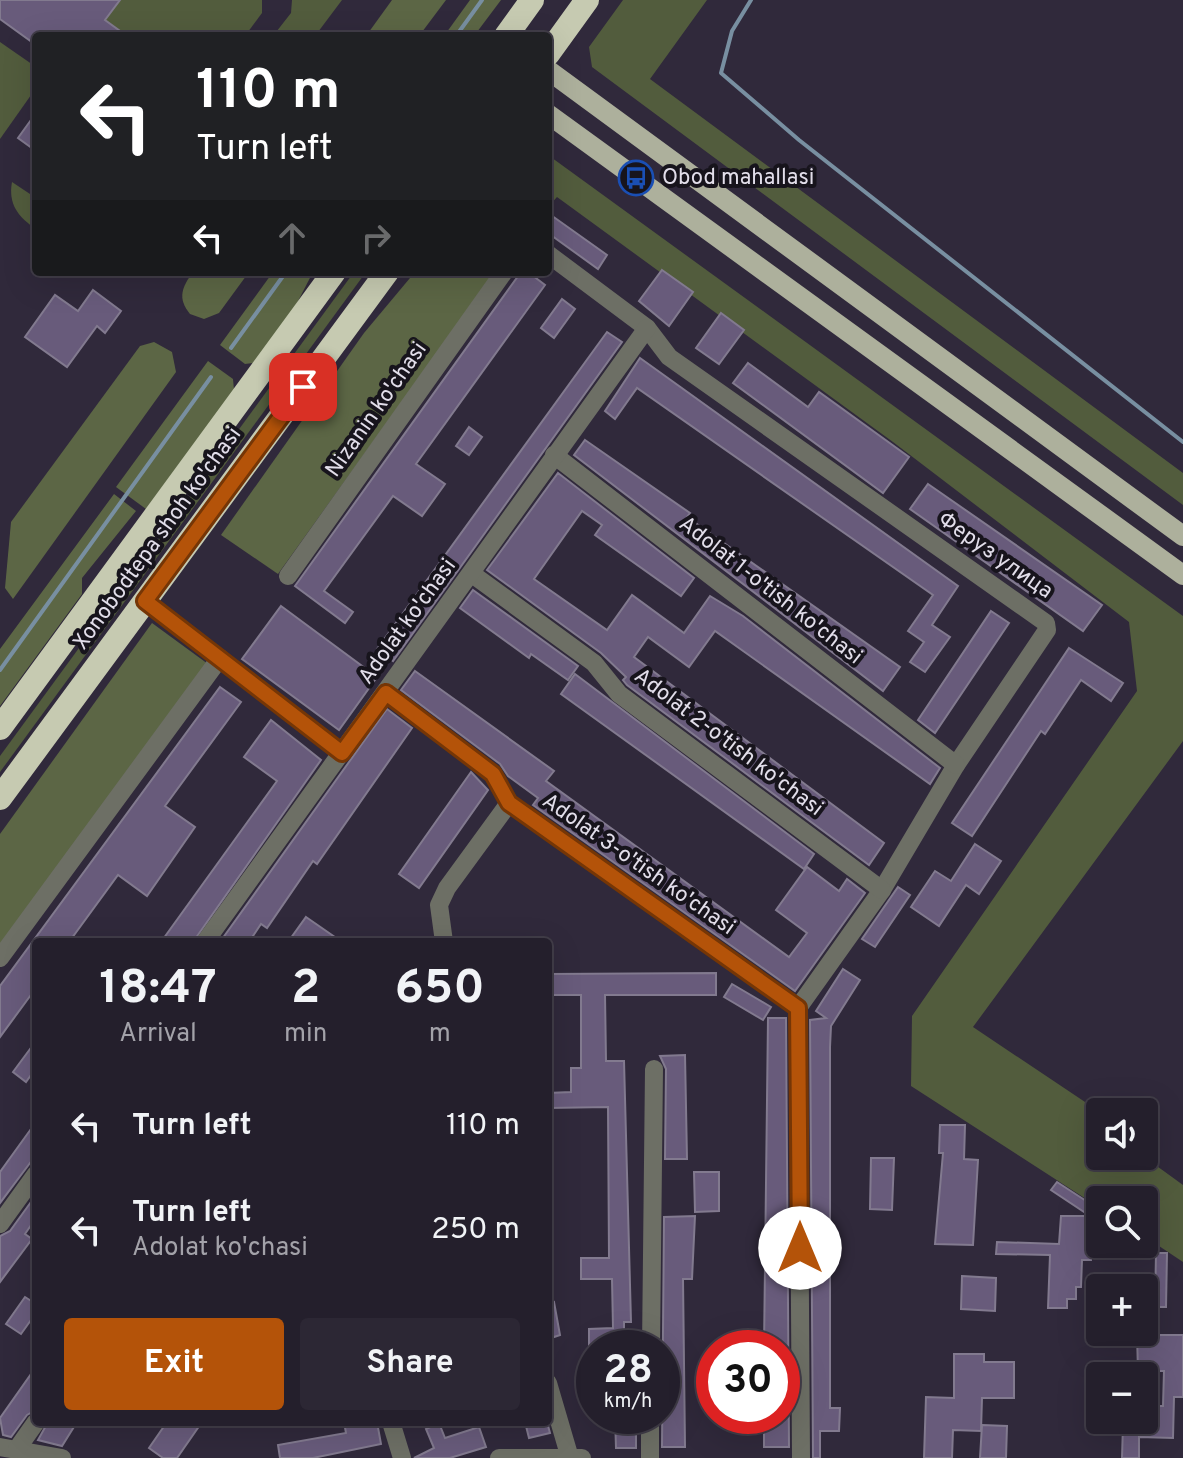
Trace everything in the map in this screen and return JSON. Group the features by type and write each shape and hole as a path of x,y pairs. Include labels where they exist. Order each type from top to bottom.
{"highway":[{"path":"509,32 532,0"},
{"path":"552,48 587,0"},
{"name":"Xonobodtepa shoh ko'chasi","path":"0,728 331,276"},
{"name":"Xonobodtepa shoh ko'chasi","path":"0,798 384,276"}],"main road":[{"path":"552,73 1183,536"},
{"path":"552,117 1183,575"}],"street":[{"name":"Феруз улица","path":"552,257 647,328 669,357 1043,619 1047,630 956,765 882,890 798,1008"},
{"name":"Nizanin ko'chasi","path":"288,576 501,276"},
{"name":"Adolat ko'chasi","path":"208,938 647,328"},
{"name":"Adolat 1-o'tish ko'chasi","path":"554,455 956,765"},
{"name":"Adolat 2-o'tish ko'chasi","path":"472,574 594,663 619,694 882,890"},
{"path":"145,601 342,753"},
{"path":"0,958 220,658"},
{"name":"Adolat 3-o'tish ko'chasi","path":"386,693 493,774 509,803 798,1008"},
{"path":"443,938 439,905 447,888 509,803"},
{"path":"798,1008 801,1458"},
{"path":"651,1330 654,1069"},
{"path":"0,1224 32,1180"},
{"path":"552,1397 570,1458"},
{"path":"8,1448 32,1426"},
{"path":"392,1426 402,1458"},
{"path":"650,1434 650,1458"},
{"path":"8,1448 62,1458"},
{"path":"499,1458 582,1458"}],"green space":[{"path":"120,0 262,0 262,13 248,32 122,32 105,20"},
{"path":"292,0 342,0 318,32 276,32 291,13"},
{"path":"392,0 446,0 422,32 369,32"},
{"path":"470,0 501,0 477,32 447,32"},
{"path":"623,0 707,0 650,79 1183,473 1183,505 592,67 589,47"},
{"path":"0,42 32,64 32,94 0,139"},
{"path":"552,158 1183,616 1183,741 973,1027 1086,1103 1086,1170 1158,1170 1158,1167 1183,1185 1183,1262 1158,1245 1158,1186 1086,1186 1086,1199 911,1086 912,1016 1137,691 1129,622 893,442 557,197 552,203"},
{"path":"12,182 32,195 32,226 16,209"},
{"path":"191,276 246,276 219,313 204,319 190,314 183,303 184,288"},
{"path":"270,276 311,276 295,307 253,363 245,364 220,345"},
{"path":"351,276 363,276 0,772 0,756"},
{"path":"412,276 492,276 278,574 221,535 364,333"},
{"path":"154,342 172,352 176,372 13,599 5,588 11,522 140,346"},
{"path":"208,361 233,379 234,390 146,509 116,487"},
{"path":"114,494 136,511 82,578 82,594 0,706 0,649"},
{"path":"152,623 208,664 0,947 0,834"}],"building":[{"path":"0,0 120,0 105,20 122,32 32,32 32,42 0,19"},
{"path":"32,119 32,148 18,138"},
{"path":"552,216 607,255 598,269 552,236"},
{"path":"662,270 693,292 669,326 639,301"},
{"path":"518,276 533,276 545,285 416,464 445,484 422,516 393,496 324,591 353,612 345,623 295,586"},
{"path":"93,290 121,311 105,333 97,326 67,367 25,337 55,295 78,311"},
{"path":"562,299 575,309 554,338 541,328"},
{"path":"721,313 744,330 719,364 696,348"},
{"path":"607,332 622,342 393,661 377,649"},
{"path":"640,358 958,586 932,625 950,637 925,672 910,662 924,642 908,631 933,595 637,388 615,419 605,411"},
{"path":"748,363 808,407 819,392 909,457 883,493 733,383"},
{"path":"469,427 482,437 469,455 456,446"},
{"path":"585,440 690,513 687,517 900,667 883,691 574,455"},
{"path":"558,473 694,578 681,596 595,535 602,525 582,511 534,579 607,630 632,595 684,633 710,596 743,616 940,768 930,784 715,631 689,667 648,637 634,657 884,843 869,865 627,685 623,680 626,677 601,653 487,570"},
{"path":"928,484 1102,605 1083,631 910,509"},
{"path":"473,590 578,666 568,680 531,654 529,658 460,608"},
{"path":"281,606 377,677 339,730 242,659"},
{"path":"991,611 1009,623 935,733 918,720"},
{"path":"1069,648 1123,683 1111,701 1081,680 1045,734 1041,731 972,836 952,823"},
{"path":"415,671 554,771 546,781 789,957 807,933 776,910 807,867 839,891 847,879 865,893 795,991 533,805 538,798 508,776 500,764 401,690"},
{"path":"575,674 814,854 804,869 561,694"},
{"path":"220,687 241,702 165,806 195,827 147,896 118,875 72,938 35,938"},
{"path":"387,709 412,728 317,864 313,861 267,928 261,924 252,938 223,938"},
{"path":"271,720 321,760 196,938 164,938 277,781 244,757"},
{"path":"471,772 488,790 419,888 399,874"},
{"path":"975,844 1001,861 979,894 966,885 939,926 911,907 935,871 951,881"},
{"path":"898,887 910,895 875,947 862,939"},
{"path":"306,917 336,938 291,938"},
{"path":"32,943 32,993 0,1037 0,986"},
{"path":"843,969 860,980 831,1026 830,1047 830,1408 840,1408 839,1431 820,1431 820,1458 813,1458 810,1020 826,1018 816,1011"},
{"path":"716,973 716,995 605,995 606,1061 624,1061 631,1322 624,1322 624,1330 589,1330 613,1328 612,1279 581,1279 581,1258 609,1258 608,1107 552,1108 552,1093 571,1092 571,1068 581,1068 581,995 552,995 552,974"},
{"path":"732,984 771,1007 763,1020 724,997"},
{"path":"768,1018 786,1018 788,1330 764,1330"},
{"path":"32,1046 32,1074 26,1082 13,1072"},
{"path":"685,1055 687,1159 665,1159 666,1069 660,1056"},
{"path":"940,1125 965,1125 964,1159 978,1160 973,1245 935,1244 943,1153 939,1153"},
{"path":"32,1128 32,1160 0,1203 0,1172"},
{"path":"871,1158 894,1158 892,1210 870,1209"},
{"path":"694,1172 719,1172 719,1211 695,1212"},
{"path":"1057,1182 1086,1201 1086,1213 1051,1190"},
{"path":"32,1201 32,1224 25,1234 32,1239 0,1282 0,1236 10,1231"},
{"path":"695,1216 692,1279 683,1279 685,1447 662,1447 662,1434 680,1434 680,1330 663,1330 664,1217"},
{"path":"1061,1216 1086,1216 1086,1258 1091,1260 1082,1260 1081,1287 1076,1287 1076,1299 1067,1299 1067,1308 1048,1308 1050,1255 996,1254 997,1242 1059,1244"},
{"path":"1158,1253 1167,1253 1166,1307 1158,1307"},
{"path":"962,1276 996,1278 995,1311 961,1309"},
{"path":"25,1297 32,1301 32,1319 21,1334 6,1324"},
{"path":"552,1302 560,1335 552,1338"},
{"path":"1158,1335 1183,1335 1183,1397 1174,1397 1173,1438 1139,1437 1139,1458 1122,1458 1123,1434 1158,1434 1158,1406 1163,1406 1164,1371 1158,1371 1158,1362 1138,1362 1137,1346 1158,1346"},
{"path":"954,1354 984,1354 984,1362 1014,1362 1014,1398 982,1398 981,1431 953,1430 952,1458 924,1458 926,1397 954,1398"},
{"path":"32,1373 32,1412 11,1437 3,1435 0,1418"},
{"path":"982,1425 1007,1426 1006,1458 980,1458"},
{"path":"46,1426 74,1426 62,1446 38,1440"},
{"path":"164,1426 199,1426 177,1458 163,1458 149,1448"},
{"path":"345,1426 378,1426 381,1444 313,1458 280,1458 278,1445 346,1433"},
{"path":"440,1426 445,1438 479,1427 486,1447 450,1458 414,1458 434,1448 426,1429"},
{"path":"526,1426 548,1426 550,1433 529,1438"},
{"path":"616,1434 636,1434 636,1448 616,1448"},
{"path":"764,1434 789,1434 789,1447 764,1447"}],"waterway":[{"path":"459,32 482,0"},
{"path":"751,0 732,31 721,73 799,140 1183,442"},
{"path":"231,348 283,276"},
{"path":"0,670 211,377"}],"place":[{"name":"Obod mahallasi","path":"636,178"}],"route":[{"path":"303,387 145,601 342,753 386,693 493,774 509,803 798,1008 800,1248"}]}
